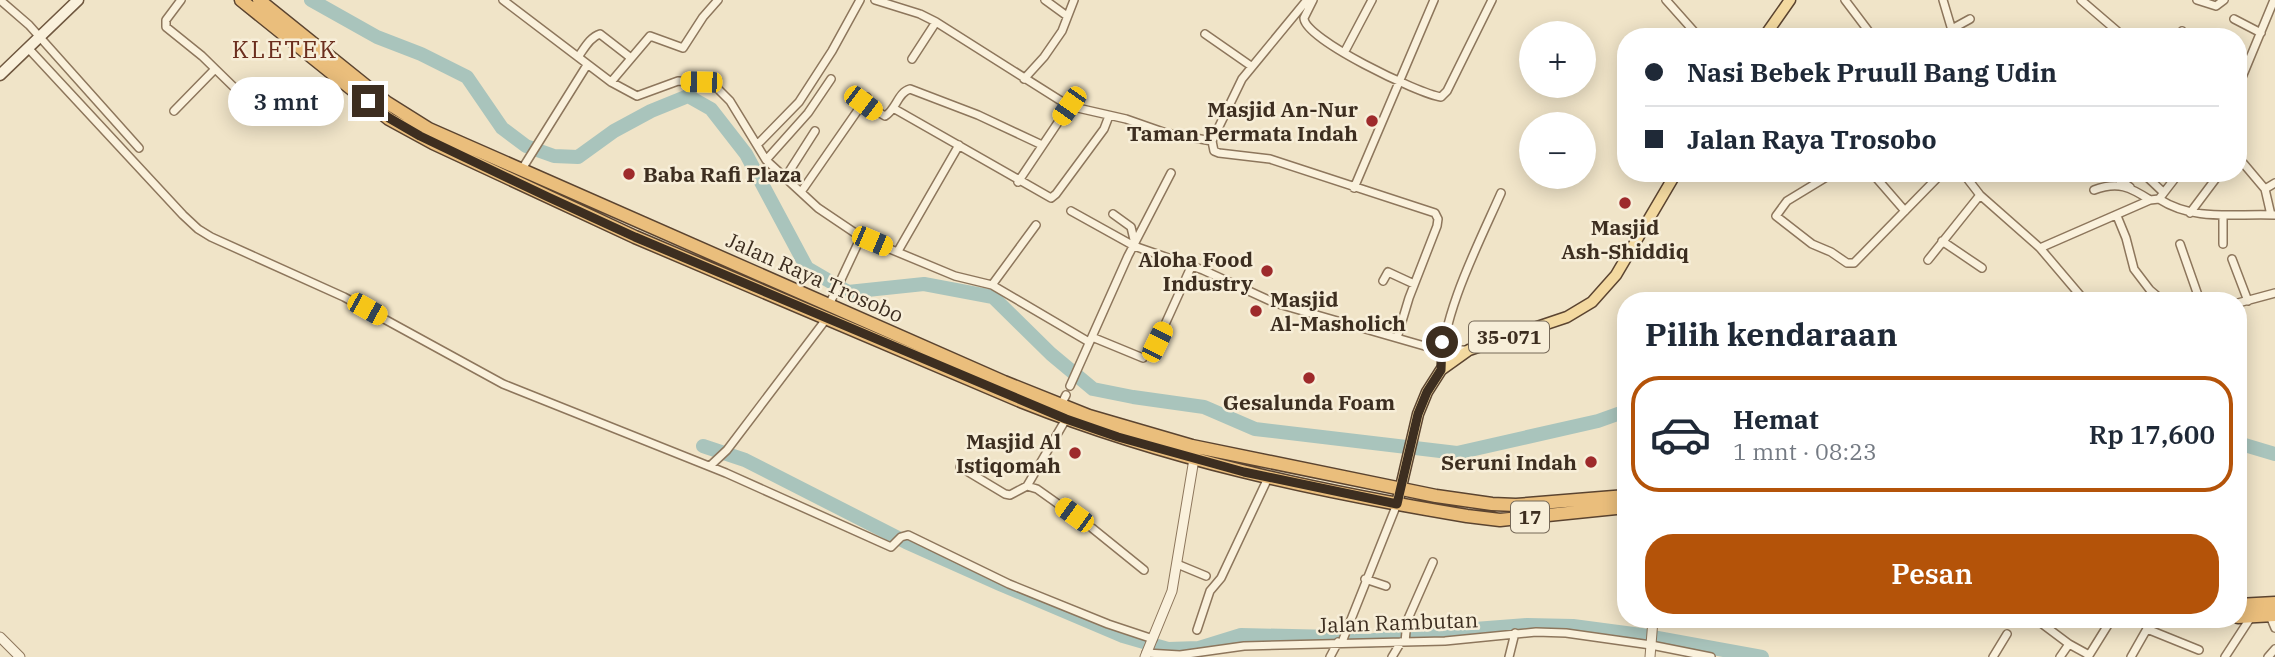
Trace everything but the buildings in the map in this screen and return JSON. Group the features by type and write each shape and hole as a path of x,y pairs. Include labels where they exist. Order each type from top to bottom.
{"highway":[{"name":"Jalan Raya Trosobo","path":"241,0 403,127 635,237 830,306 1063,400 1098,419 1192,446 1400,488"},
{"name":"Jalan Raya Trosobo","path":"259,0 400,113 429,129 525,165 628,216 830,306 1066,419 1194,459 1268,478 1397,504"},
{"path":"622,231 629,222 628,216"},
{"path":"635,237 637,225 641,221"},
{"name":"17","path":"1400,488 1492,504 1516,505 1617,497"},
{"name":"17","path":"1397,504 1500,520 1617,509"},
{"path":"2247,608 2274,615"},
{"path":"2247,617 2274,615"}],"main road":[{"path":"0,75 78,0"},
{"path":"1771,28 1790,0"},
{"name":"35-071","path":"1397,504 1411,437 1427,392 1441,370 1469,350 1567,317 1592,302 1616,275 1671,182"}],"street":[{"path":"0,0 13,9 34,43 119,134 183,215 198,229 344,297 503,384 710,466 727,450 830,306 861,237"},
{"path":"181,0 166,20 166,27 246,99"},
{"path":"503,0 611,82 641,96 678,81 701,82 718,89 730,101 766,160 818,208 861,237 956,276 995,287 1091,339 1143,358"},
{"path":"611,82 650,36 683,48 703,17 718,0"},
{"path":"757,145 799,102 832,51 860,0"},
{"path":"875,0 936,22 1069,106 1126,119 1166,133 1212,141"},
{"path":"1045,0 1067,16"},
{"path":"1024,79 1062,31 1074,0"},
{"path":"1307,0 1239,84 1212,141 1214,150 1219,153 1270,159 1437,215 1437,226 1414,284 1397,338"},
{"path":"1313,0 1303,23 1344,53 1398,82 1437,96 1445,95 1492,0"},
{"path":"1344,53 1372,0"},
{"path":"1354,188 1434,0"},
{"path":"1666,0 1691,28"},
{"path":"1845,0 1866,28"},
{"path":"1943,0 1951,28"},
{"path":"2081,0 2114,28"},
{"path":"2197,0 2216,6 2224,0"},
{"path":"2247,66 2274,3"},
{"path":"1958,28 1970,19"},
{"path":"2234,19 2261,33"},
{"path":"912,59 936,22"},
{"path":"578,57 588,43 600,34 631,58"},
{"path":"1205,34 1251,66"},
{"path":"34,43 119,134 139,148"},
{"path":"525,165 587,65"},
{"path":"174,111 215,69"},
{"path":"766,160 808,113 831,79"},
{"path":"801,192 865,100 882,116 888,115 904,91 910,89 978,115 1042,145"},
{"path":"1018,182 1069,106"},
{"path":"893,108 1047,198 1054,197 1113,116"},
{"path":"785,178 815,131"},
{"path":"898,251 959,145"},
{"path":"2150,182 2161,195 2190,213 2222,217 2273,215 2265,189 2247,168"},
{"path":"1071,385 1171,173"},
{"path":"1815,182 1787,201 1776,216 1812,244 1854,263 1860,260 1933,182"},
{"path":"1880,182 1905,211"},
{"path":"1970,182 1980,195 2040,248 2077,292"},
{"path":"2123,182 2147,202"},
{"path":"2040,248 2161,195 2172,182"},
{"path":"2190,213 2213,182"},
{"path":"2265,189 2275,183"},
{"path":"2094,190 2107,186 2130,187"},
{"path":"1441,370 1441,350 1466,275 1500,193"},
{"path":"1928,260 1980,195"},
{"path":"1072,211 1135,245 1275,303 1441,350 1469,350"},
{"path":"1113,214 1131,227 1135,245"},
{"path":"2117,216 2134,269 2152,292"},
{"path":"2222,217 2222,244"},
{"path":"995,287 1036,225"},
{"path":"1942,241 1982,268"},
{"path":"2180,244 2197,292"},
{"path":"2232,259 2245,292"},
{"path":"1157,342 1191,267"},
{"path":"1383,281 1388,272 1414,284"},
{"path":"2248,301 2275,293"},
{"path":"960,467 1010,495 1027,486 1066,419"},
{"path":"1149,647 1172,591 1194,459"},
{"name":"Jalan Rambutan","path":"710,466 891,547 908,535 1009,584 1108,624 1149,647 1180,655 1244,646 1404,638 1445,641 1515,633 1651,639 1686,655 1711,657"},
{"path":"1197,630 1210,591 1220,578 1268,478"},
{"path":"1027,486 1037,489 1092,528 1144,570"},
{"path":"1330,657 1341,640 1397,504"},
{"path":"1392,657 1404,638 1433,562"},
{"path":"1177,564 1206,576"},
{"path":"1365,579 1386,586"},
{"path":"1650,657 1652,628"},
{"path":"2048,628 2089,656 2106,628"},
{"path":"2225,657 2240,628"},
{"path":"2131,657 2147,629 2199,650"},
{"path":"1509,657 1515,633"},
{"path":"1993,657 2007,634"},
{"path":"0,637 20,657"},
{"path":"2060,657 2069,644"},
{"path":"2268,657 2275,649"}],"waterway":[{"path":"311,0 377,37 421,54 467,77 502,128 526,146 554,156 578,157 614,131 651,111 688,96 711,109 746,154 807,268 848,292 924,284 993,297 1051,354 1093,389 1204,407 1255,429 1457,453 1598,421 1617,414"},
{"path":"703,446 745,460 906,542 1000,584 1123,636 1168,649 1199,648 1241,635 1335,637 1369,641 1410,634 1527,625 1573,626 1641,635 1762,657"},
{"path":"2247,446 2275,454"}],"place":[{"name":"Masjid An-Nur Taman Permata Indah","path":"1372,121"},
{"name":"Baba Rafi Plaza","path":"629,174"},
{"name":"Masjid Ash-Shiddiq","path":"1625,203"},
{"name":"Aloha Food Industry","path":"1267,271"},
{"name":"Masjid Al-Masholich","path":"1256,311"},
{"name":"Gesalunda Foam","path":"1309,378"},
{"name":"Masjid Al Istiqomah","path":"1075,453"},
{"name":"Seruni Indah","path":"1591,462"}],"district":[{"name":"KLETEK","path":"285,49"}],"route":[{"path":"368,101 389,118 420,136 635,237 1023,402 1118,437 1284,482 1397,504 1418,414 1427,392 1441,370 1442,342"}]}
